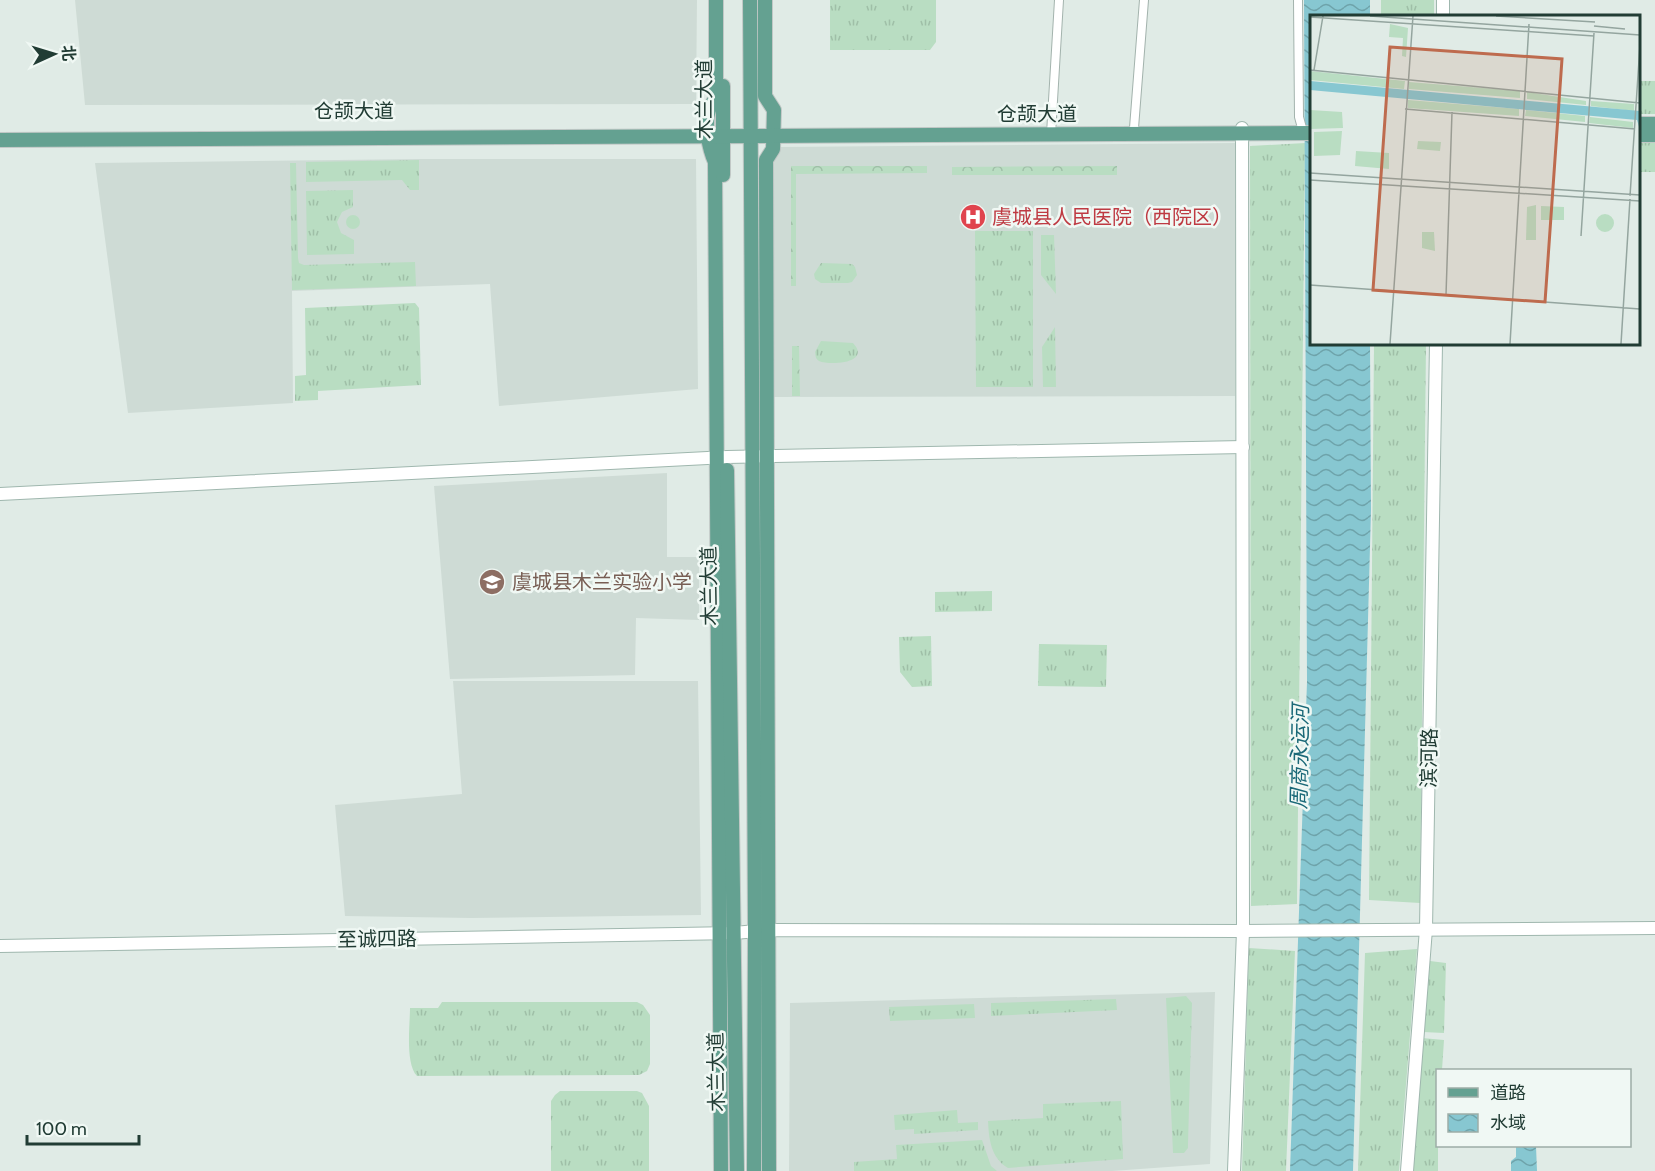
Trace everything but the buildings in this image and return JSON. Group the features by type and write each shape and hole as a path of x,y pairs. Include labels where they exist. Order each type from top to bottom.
{"main road":[{"path":"716,0 716,98 709,110 716,131"},
{"name":"木兰大道","path":"724,0 716,131 734,933 737,1171"},
{"name":"木兰大道","path":"750,0 751,458 761,931 754,1171"},
{"path":"765,0 765,96 774,110 773,149 766,160 768,457 761,931 769,1171"},
{"name":"仓颉大道","path":"1052,131 1134,128 1243,131"},
{"name":"仓颉大道","path":"0,140 716,131"},
{"name":"仓颉大道","path":"0,133 1307,131"},
{"path":"721,1171 719,933 723,457"}],"street":[{"path":"1052,131 1059,0"},
{"path":"1134,128 1143,0"},
{"path":"1298,0 1299,117 1307,131"},
{"path":"1234,1171 1243,931 1243,131"},
{"name":"滨河路","path":"1407,1171 1426,929 1436,345"},
{"path":"0,494 723,457 1243,447"},
{"name":"至诚四路","path":"0,946 761,931 1655,928"}],"shaded area":[{"path":"75,0 697,0 696,104 85,105"},
{"name":"虞城县人民医院（西院区）","path":"1235,143 1235,396 771,397 770,159 781,147"},
{"path":"420,159 696,159 698,389 499,406 490,284 292,291 293,403 128,413 95,163"},
{"path":"667,473 667,557 699,557 699,620 636,618 635,675 450,679 434,486"},
{"path":"453,681 698,681 701,915 471,918 345,916 335,805 462,794"},
{"path":"1215,992 1210,1164 1112,1171 789,1171 790,1003"}],"green space":[{"path":"830,0 936,0 936,42 930,50 830,50"},
{"path":"1381,0 1434,0 1434,15 1381,15"},
{"path":"1640,81 1655,81 1655,114 1640,114"},
{"path":"1640,142 1655,142 1655,172 1640,172"},
{"path":"1305,143 1297,904 1251,906 1250,146"},
{"path":"419,160 419,190 410,190 402,180 306,182 306,162"},
{"path":"290,163 296,163 299,263 304,265 415,262 416,286 292,290"},
{"path":"791,166 927,166 927,173 796,174 796,286 791,286"},
{"path":"1117,166 1117,175 952,175 952,167"},
{"path":"353,190 353,207 342,212 337,222 341,233 354,240 354,254 307,255 306,191"},
{"path":"353,215 358,217 360,222 358,227 353,229 348,227 346,222 348,217"},
{"path":"975,231 1033,231 1033,387 976,387"},
{"path":"1041,235 1054,235 1056,294 1041,275"},
{"path":"821,263 852,264 857,275 852,282 848,283 821,283 815,279 814,274"},
{"path":"415,303 419,308 421,385 318,391 318,400 295,401 295,376 306,375 305,308"},
{"path":"1055,327 1056,387 1043,387 1042,347"},
{"path":"821,341 853,343 857,355 853,359 840,363 819,361 815,352"},
{"path":"1374,345 1426,345 1420,903 1369,900"},
{"path":"792,346 799,346 800,396 792,396"},
{"path":"992,591 992,611 935,612 935,592"},
{"path":"931,636 932,686 912,687 900,672 899,637"},
{"path":"1039,644 1107,645 1106,687 1038,686"},
{"path":"1249,948 1295,951 1286,1171 1242,1171"},
{"path":"1417,949 1399,1171 1358,1171 1365,953"},
{"path":"1430,961 1446,963 1444,1033 1423,1032"},
{"path":"1186,996 1192,1003 1188,1148 1184,1153 1173,1153 1166,998"},
{"path":"1116,999 1117,1010 991,1016 991,1003"},
{"path":"442,1002 637,1002 643,1005 650,1015 650,1064 647,1071 639,1075 417,1076 413,1070 410,1053 410,1008 438,1008"},
{"path":"974,1004 975,1018 890,1021 889,1007"},
{"path":"1422,1038 1444,1040 1442,1069 1436,1069 1438,1171 1412,1171"},
{"path":"560,1091 637,1091 642,1093 649,1106 649,1171 551,1171 551,1101"},
{"path":"1121,1101 1123,1159 1008,1168 994,1154 988,1121 1043,1118 1043,1104"},
{"path":"957,1110 958,1123 978,1122 978,1130 914,1134 914,1129 895,1130 894,1115"},
{"path":"982,1140 991,1166 997,1171 854,1171 854,1162 897,1159 896,1145"}],"water":[{"path":"1304,0 1370,0 1370,15 1310,15 1310,345 1370,345 1371,510 1353,1171 1290,1171 1307,682"},
{"path":"1516,1147 1536,1147 1537,1171 1511,1171 1511,1161 1516,1157"}],"place":[{"name":"虞城县人民医院（西院区）","path":"973,217"},
{"name":"虞城县木兰实验小学","path":"492,582"}],"water label":[{"name":"周商永运河","path":"1300,757"}]}
